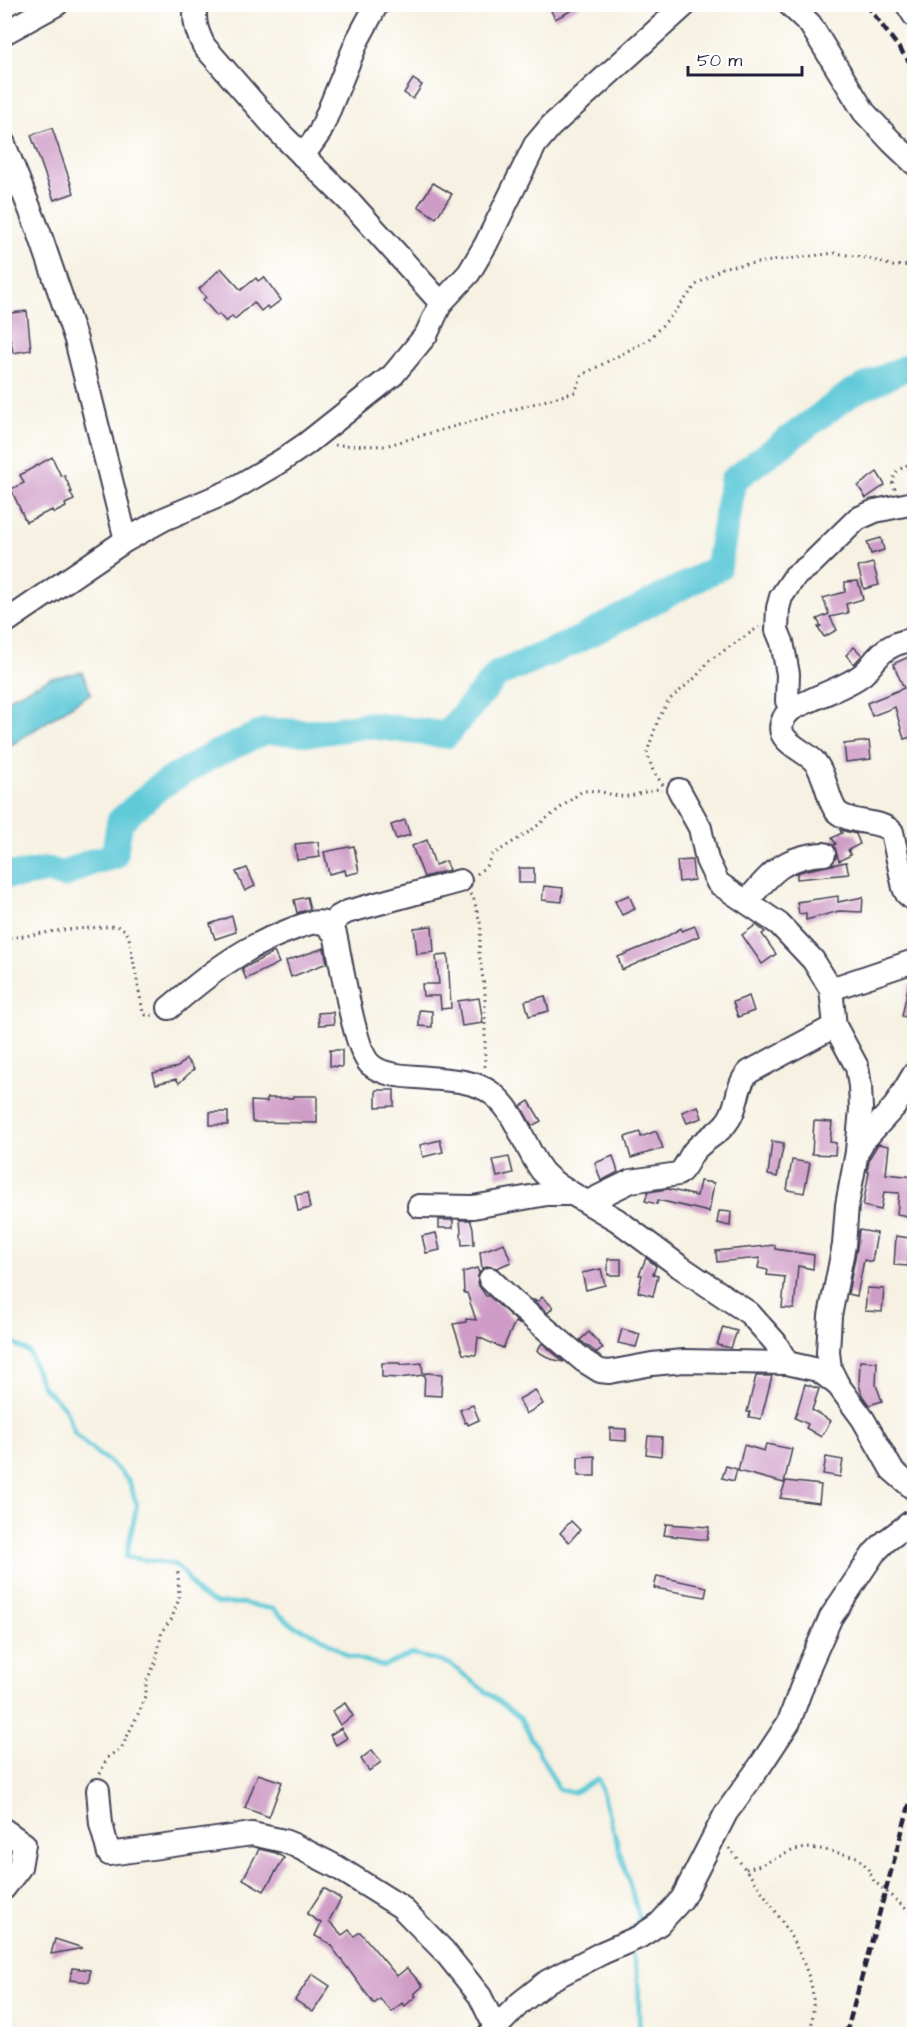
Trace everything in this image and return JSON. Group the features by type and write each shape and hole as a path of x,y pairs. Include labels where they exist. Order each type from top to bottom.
{"street":[{"path":"4,33 57,4"},
{"path":"196,4 194,15 196,30 204,46 280,133 351,203 441,303"},
{"path":"303,156 320,132 358,39 377,4"},
{"path":"789,4 810,24 864,112 915,163"},
{"path":"907,4 915,15"},
{"path":"4,623 126,540 164,519 228,492 306,444 393,375 426,335 441,303 469,273 486,244 535,145 559,119 682,6"},
{"path":"4,144 39,232 76,340 126,540"},
{"path":"791,709 787,701 788,674 782,642 777,630 781,597 795,576 810,565 857,519 875,511 915,504"},
{"path":"915,639 888,648 864,673 852,681 791,709 781,724 781,733 786,740 806,753 816,763 824,776 834,807 839,813 890,829 895,837 906,894 915,900"},
{"path":"679,790 700,828 707,860 718,883 779,924 813,960 831,989 835,1026 857,1067 861,1109 857,1152 847,1205 844,1245 828,1334 830,1369 837,1385 863,1419 892,1470 915,1489"},
{"path":"747,901 770,874 787,862 806,855 824,854"},
{"path":"331,927 338,917 347,912 460,881"},
{"path":"169,1008 229,959 268,938 311,923 325,923 335,934 357,1035 363,1055 369,1064 378,1070 390,1073 460,1082 488,1090 508,1110 543,1172 559,1186 617,1220 679,1266 749,1313 775,1342 787,1364"},
{"path":"831,989 915,962"},
{"path":"419,1206 473,1207 547,1194 580,1198 631,1181 678,1174 683,1170 694,1151 728,1122 734,1111 743,1077 835,1026"},
{"path":"857,1152 864,1140 896,1106 915,1074"},
{"path":"490,1279 584,1361 600,1371 609,1372 684,1361 787,1364 818,1370 837,1385"},
{"path":"98,1790 101,1824 109,1854 252,1834 294,1845 384,1896 401,1907 444,1952 480,1996 493,2032 520,2003 548,1982 602,1953 639,1937 658,1924 686,1893 716,1830 734,1800 789,1722 819,1640 837,1608 874,1553 886,1541 915,1520"},
{"path":"4,1830 24,1844 20,1867 4,1888"}],"path":[{"path":"306,444 385,446 575,392 582,375 648,340 675,312 696,285 724,267 835,253 867,258 893,266 915,265"},
{"path":"488,1090 485,1069 485,992 479,953 481,926 474,900 460,881 471,879 486,866 492,855 529,832 581,792 609,792 625,796 666,789 653,771 647,752 658,720 669,700 696,677 710,660 756,630 778,608"},
{"path":"4,939 63,930 116,926 122,928 127,932 129,938 143,1012 151,1016 158,1015 169,1008"},
{"path":"98,1790 100,1771 107,1758 122,1747 141,1708 147,1682 156,1661 162,1631 171,1620 179,1599 178,1572"},
{"path":"716,1830 746,1869 795,1943 811,1985 814,2013 810,2034"},
{"path":"746,1869 761,1865 794,1850 807,1848 857,1857 867,1867 874,1881 915,1916"}],"water":[{"path":"82,672 91,693 5,749 5,700 51,678"}],"building":[{"path":"548,4 584,4 555,19"},
{"path":"413,79 422,85 413,99 404,93"},
{"path":"52,128 74,193 54,200 31,135"},
{"path":"433,183 452,194 436,218 418,206"},
{"path":"221,268 241,290 256,278 258,281 264,277 281,300 269,309 267,306 261,311 254,302 235,319 232,316 226,322 219,314 217,316 203,300 206,297 199,289"},
{"path":"27,311 31,350 13,353 11,340 4,341 4,314"},
{"path":"52,457 61,476 64,475 74,500 54,513 52,510 26,522 11,489 24,483 20,475"},
{"path":"877,472 885,485 866,498 858,486"},
{"path":"881,538 884,550 871,554 867,542"},
{"path":"873,563 879,585 864,589 858,567"},
{"path":"858,581 863,599 846,604 848,613 830,617 837,630 824,637 818,627 821,626 817,619 829,614 823,598 845,592 845,582"},
{"path":"854,647 862,655 854,664 846,655"},
{"path":"915,654 915,736 904,739 895,707 872,716 867,703 904,688 893,664"},
{"path":"869,741 871,759 846,762 844,744"},
{"path":"405,820 410,835 396,839 391,825"},
{"path":"840,830 856,834 860,844 848,850 851,855 839,861 834,845 836,844 832,838 842,833"},
{"path":"427,840 435,865 446,861 449,870 424,877 412,846"},
{"path":"318,842 320,857 297,860 295,844"},
{"path":"354,846 359,872 346,875 345,870 329,874 324,852"},
{"path":"692,860 694,880 679,882 677,861"},
{"path":"846,862 849,874 797,879 797,873"},
{"path":"247,868 255,886 245,891 236,872"},
{"path":"519,868 534,868 534,883 519,883"},
{"path":"544,886 563,888 562,902 542,900"},
{"path":"629,895 635,909 622,915 615,901"},
{"path":"838,896 838,902 863,897 862,912 839,911 806,920 806,913 799,914 797,902"},
{"path":"307,897 310,909 297,913 294,900"},
{"path":"232,916 236,932 215,939 210,924"},
{"path":"756,925 765,932 762,934 776,954 762,964 742,935"},
{"path":"432,926 434,952 417,954 414,928"},
{"path":"695,926 699,936 622,970 618,957 664,938 681,928 682,931"},
{"path":"324,948 327,963 291,977 286,961"},
{"path":"274,952 279,963 246,979 242,969"},
{"path":"448,955 451,1008 441,1009 440,996 423,996 422,984 439,984 436,956"},
{"path":"909,983 915,983 915,1019 902,1016"},
{"path":"545,996 549,1011 529,1016 525,1001"},
{"path":"749,996 754,1011 738,1017 733,1002"},
{"path":"479,998 483,1023 462,1026 458,1001"},
{"path":"419,1010 432,1011 432,1027 419,1026"},
{"path":"333,1012 334,1024 319,1025 318,1013"},
{"path":"330,1050 342,1050 342,1067 330,1066"},
{"path":"186,1059 194,1069 179,1083 176,1079 156,1084 153,1073 178,1067"},
{"path":"376,1090 394,1090 394,1106 376,1107"},
{"path":"293,1096 317,1096 317,1123 252,1122 251,1101 267,1102 267,1098 293,1098"},
{"path":"529,1101 541,1121 532,1126 521,1106"},
{"path":"698,1106 702,1118 687,1123 682,1112"},
{"path":"210,1112 228,1112 228,1125 210,1125"},
{"path":"814,1121 832,1122 830,1142 836,1143 835,1155 812,1154"},
{"path":"656,1131 663,1148 631,1158 625,1137 640,1132 641,1137"},
{"path":"440,1140 443,1152 423,1157 420,1145"},
{"path":"772,1141 784,1143 777,1177 768,1175"},
{"path":"878,1144 889,1146 886,1174 915,1177 913,1217 897,1214 899,1193 884,1192 881,1210 863,1206 870,1157"},
{"path":"613,1156 618,1172 601,1181 595,1163"},
{"path":"509,1157 513,1173 497,1177 493,1160"},
{"path":"792,1160 810,1163 804,1193 787,1190"},
{"path":"700,1181 714,1183 709,1212 658,1200 657,1204 645,1201 648,1192 668,1189 697,1196"},
{"path":"307,1193 310,1208 298,1211 295,1195"},
{"path":"719,1211 731,1212 730,1226 717,1223"},
{"path":"439,1220 453,1220 453,1228 439,1228"},
{"path":"460,1220 470,1220 474,1244 462,1245"},
{"path":"859,1230 877,1233 872,1262 864,1260 857,1296 848,1294"},
{"path":"436,1233 440,1250 426,1253 422,1236"},
{"path":"896,1236 909,1238 908,1266 894,1265"},
{"path":"504,1243 511,1262 497,1268 487,1266 482,1269 480,1252"},
{"path":"775,1245 775,1249 814,1255 813,1269 798,1266 794,1309 782,1308 785,1277 767,1275 768,1270 758,1268 760,1258 717,1262 716,1251"},
{"path":"646,1258 656,1266 653,1274 658,1276 653,1296 638,1292 642,1275 639,1275"},
{"path":"608,1259 621,1259 621,1275 608,1275"},
{"path":"477,1268 479,1273 477,1283 486,1296 489,1296 521,1325 515,1322 503,1348 478,1337 476,1355 463,1354 453,1324 466,1322 466,1319 476,1320 467,1293 464,1293 463,1272"},
{"path":"601,1269 605,1285 586,1290 582,1273"},
{"path":"867,1288 884,1289 882,1312 865,1311"},
{"path":"542,1297 553,1307 548,1313 533,1300 539,1301"},
{"path":"723,1327 737,1331 731,1348 717,1345"},
{"path":"622,1329 640,1334 636,1347 618,1343"},
{"path":"589,1332 603,1348 597,1353 580,1340"},
{"path":"542,1343 564,1362 551,1359 537,1351"},
{"path":"860,1361 877,1362 876,1385 882,1401 869,1405 862,1395 859,1384"},
{"path":"382,1363 400,1363 400,1365 422,1363 423,1375 399,1378 382,1377"},
{"path":"425,1373 442,1374 441,1396 424,1395"},
{"path":"756,1376 772,1376 761,1419 749,1417 750,1412 747,1412"},
{"path":"805,1384 819,1389 812,1410 831,1421 821,1437 806,1428 808,1424 795,1418"},
{"path":"535,1390 543,1404 526,1414 519,1399"},
{"path":"473,1405 479,1420 468,1425 460,1410"},
{"path":"610,1428 626,1429 626,1441 610,1440"},
{"path":"648,1436 662,1437 661,1456 646,1454"},
{"path":"766,1444 792,1449 784,1483 738,1471 744,1445 764,1451"},
{"path":"595,1456 595,1476 578,1476 578,1457"},
{"path":"826,1457 843,1460 840,1477 823,1474"},
{"path":"726,1466 737,1469 734,1481 722,1478"},
{"path":"786,1481 821,1485 819,1503 780,1498"},
{"path":"571,1521 580,1530 569,1542 560,1533"},
{"path":"666,1524 709,1527 707,1540 664,1535"},
{"path":"657,1576 707,1587 705,1597 654,1588"},
{"path":"345,1703 353,1716 340,1725 332,1711"},
{"path":"341,1728 347,1738 336,1745 330,1735"},
{"path":"372,1750 381,1762 369,1771 361,1759"},
{"path":"258,1774 282,1782 269,1817 245,1808"},
{"path":"259,1849 276,1853 284,1858 264,1891 243,1879"},
{"path":"324,1888 341,1899 329,1921 342,1935 349,1930 354,1936 360,1932 397,1976 407,1968 423,1986 405,2006 402,2003 392,2012 380,1999 374,2004 329,1943 315,1936 321,1923 307,1914"},
{"path":"55,1939 83,1948 51,1954"},
{"path":"72,1968 90,1970 89,1982 70,1980"},
{"path":"312,1974 330,1986 313,2012 295,2000"}],"waterway":[{"path":"4,874 20,875 48,870 63,875 91,862 114,856 120,821 160,786 213,755 266,731 314,733 368,725 446,735 498,674 576,641 718,568 733,480 851,393 914,364"},
{"path":"4,1338 29,1352 42,1386 65,1408 75,1434 129,1481 137,1505 126,1557 174,1564 185,1574 198,1594 217,1604 241,1603 273,1609 294,1626 317,1635 349,1656 383,1666 412,1654 450,1664 520,1718 559,1789 573,1793 598,1779 640,1919 631,1930"},
{"path":"629,1949 638,1980 640,2034"}],"railway":[{"path":"866,4 914,68"},
{"path":"846,2034 914,1788"}]}
